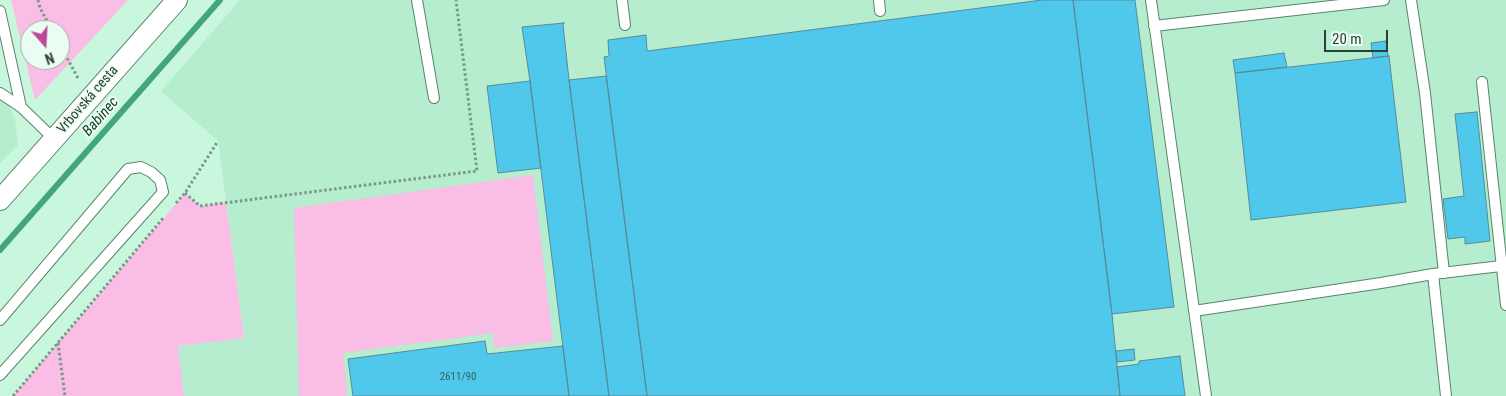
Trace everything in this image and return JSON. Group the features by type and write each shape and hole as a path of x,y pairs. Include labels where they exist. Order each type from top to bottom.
{"street":[{"name":"Vrbovská cesta","path":"0,200 176,0"}],"lane":[{"path":"417,0 434,98"},
{"path":"622,0 625,26"},
{"path":"1151,0 1206,396"},
{"path":"1154,26 1384,0"},
{"path":"1411,0 1425,93 1444,273"},
{"path":"0,11 21,107"},
{"path":"1482,82 1506,305"},
{"path":"0,93 21,107 54,139"},
{"path":"0,320 128,169 141,167 151,172 160,180 163,192 0,375"},
{"path":"1194,311 1433,274 1501,266"},
{"path":"1433,274 1446,396"}],"path":[{"path":"38,0 47,20"},
{"path":"185,193 200,206 477,171 456,0"},
{"path":"70,63 81,83"},
{"path":"172,208 185,193 218,141"},
{"path":"13,396 166,215"},
{"path":"58,343 65,396"}],"shaded area":[{"path":"11,0 128,0 70,62 70,20 20,20 20,38"},
{"path":"240,0 1506,0 1506,396 184,396 177,346 244,337 218,141 161,91"},
{"path":"28,70 63,70 35,100"},
{"path":"0,89 15,118 18,145 0,163"},
{"path":"533,175 553,341 494,348 493,333 343,353 347,396 299,396 294,208"},
{"path":"185,193 201,206 226,202 244,338 178,346 184,396 13,396"}],"building":[{"path":"1042,0 1073,0 1112,314 1120,396 647,396 604,57 609,56 608,40 646,35 647,51"},
{"path":"1073,0 1135,0 1174,307 1112,314"},
{"path":"564,23 569,80 609,396 569,396 522,27"},
{"path":"1386,41 1388,56 1373,58 1371,43"},
{"path":"1284,53 1287,67 1235,73 1233,60"},
{"path":"1389,56 1406,202 1251,220 1235,73"},
{"path":"606,76 647,396 609,396 569,80"},
{"path":"530,81 541,168 498,173 487,86"},
{"path":"1477,112 1490,241 1465,244 1465,237 1448,239 1443,199 1464,196 1455,114"},
{"path":"485,341 487,354 563,346 569,396 353,396 348,359"},
{"path":"1134,349 1135,360 1117,362 1116,351"},
{"path":"1180,356 1185,396 1120,396 1117,367 1139,364 1139,361"}],"waterway":[{"name":"Babinec","path":"0,250 220,0"}]}
